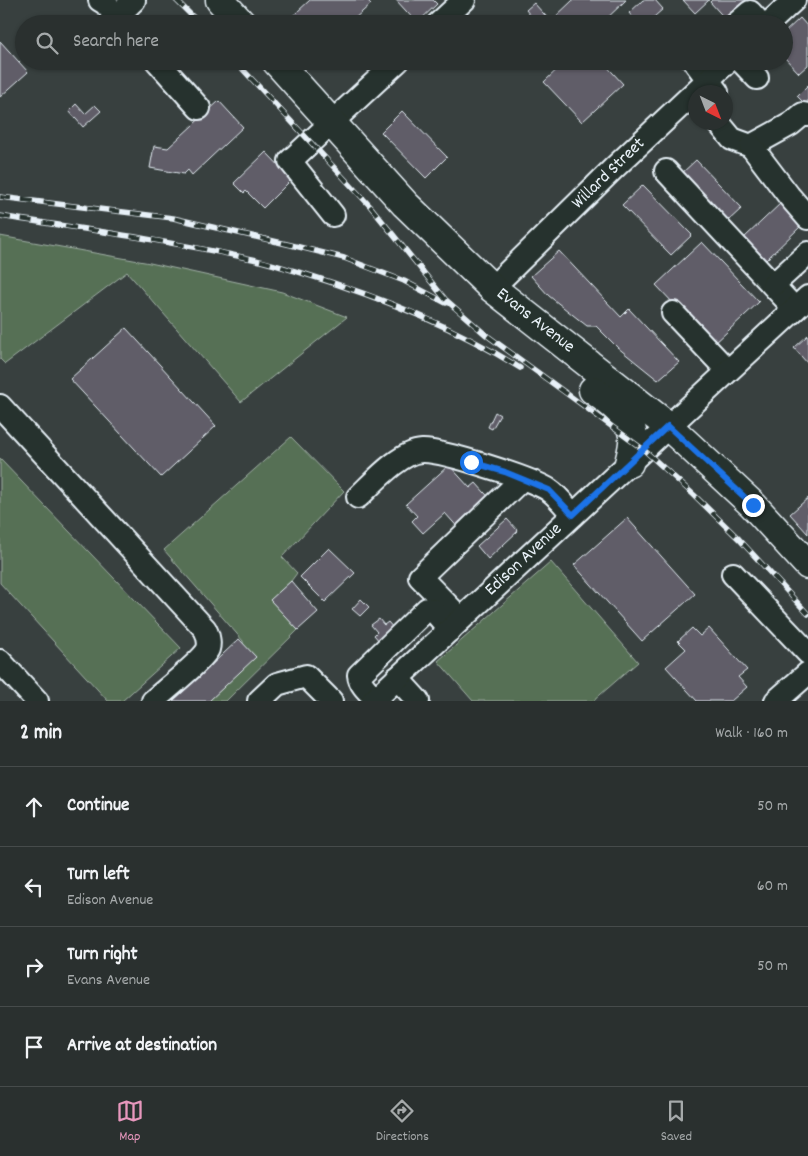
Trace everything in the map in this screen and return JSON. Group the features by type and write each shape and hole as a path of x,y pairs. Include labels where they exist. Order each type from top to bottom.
{"main road":[{"path":"220,0 234,15"},
{"name":"Evans Avenue","path":"284,70 406,204 497,291 668,426 753,505 808,564"},
{"path":"497,291 527,339 613,406 628,421 634,436 629,463"}],"street":[{"path":"100,0 105,3 112,15"},
{"path":"121,15 134,0"},
{"path":"448,15 464,0"},
{"path":"778,15 794,0"},
{"path":"165,70 199,108"},
{"path":"332,215 290,161 388,70"},
{"path":"701,70 712,85"},
{"name":"Willard Street","path":"714,85 723,70"},
{"path":"749,70 757,78"},
{"name":"Willard Street","path":"497,291 614,168 688,107"},
{"path":"751,146 791,124 803,114 808,115"},
{"path":"725,130 732,139 751,146 808,218"},
{"path":"666,171 773,285 802,307"},
{"path":"773,285 808,253"},
{"name":"Edison Avenue","path":"374,700 668,426 802,307"},
{"path":"673,312 728,371"},
{"path":"0,406 205,629 209,639 208,649 200,659 153,701"},
{"path":"358,497 380,475 405,456 422,451 458,458 549,490 573,515"},
{"path":"455,624 420,577 522,479"},
{"path":"733,574 808,653"},
{"path":"374,700 359,679 359,675 427,609 433,610 455,624"},
{"path":"0,662 37,701"},
{"path":"776,701 808,673"},
{"path":"259,701 278,684 306,676 332,701"},
{"path":"397,678 418,701"}],"green space":[{"path":"0,236 150,263 282,292 347,317 241,402 127,272 5,364 0,359"},
{"path":"291,437 344,491 282,557 297,573 271,600 298,630 226,701 207,701 245,660 243,641 164,550"},
{"path":"0,459 181,648 122,701 108,701 0,583"},
{"path":"551,562 638,662 593,701 473,701 438,661"}],"building":[{"path":"310,0 367,0 371,4 359,15 294,15"},
{"path":"396,0 433,0 437,4 425,15 410,15"},
{"path":"573,0 626,0 610,15 557,15"},
{"path":"643,0 655,0 663,9 656,15 631,15 629,13"},
{"path":"683,0 709,0 695,13"},
{"path":"712,0 754,0 738,15 722,15 710,2"},
{"path":"534,3 545,15 530,15 526,10"},
{"path":"800,18 808,27 808,65 799,73 793,67 793,25"},
{"path":"0,41 15,58 15,70 26,70 28,72 0,97"},
{"path":"557,70 610,70 623,84 582,122 544,82"},
{"path":"808,85 808,107 797,96"},
{"path":"219,101 243,127 192,175 188,170 184,174 150,168 154,146 168,148"},
{"path":"76,104 85,114 95,105 101,111 83,127 69,111"},
{"path":"402,111 447,157 426,178 381,132"},
{"path":"266,152 292,179 263,208 246,191 244,193 234,183"},
{"path":"696,160 742,208 727,222 681,174"},
{"path":"643,185 692,235 671,255 622,205"},
{"path":"782,202 803,224 765,261 744,238"},
{"path":"702,242 759,302 713,345 656,285"},
{"path":"559,251 621,317 629,309 679,362 658,380 617,347 596,326 587,326 549,296 531,276"},
{"path":"126,328 216,426 161,477 70,379"},
{"path":"808,335 808,364 794,348"},
{"path":"495,412 500,415 492,429 488,427"},
{"path":"449,465 470,488 476,483 493,502 461,531 445,513 423,533 412,521 417,516 406,504"},
{"path":"808,498 808,534 790,514"},
{"path":"627,518 695,594 642,641 574,565"},
{"path":"507,519 518,531 488,559 477,546"},
{"path":"329,548 355,573 325,602 300,577"},
{"path":"291,581 318,612 298,630 270,600"},
{"path":"361,599 369,607 360,616 352,609"},
{"path":"379,619 384,625 388,622 394,629 380,642 374,635 377,632 371,625"},
{"path":"692,628 700,636 709,628 747,670 738,677 747,687 731,701 697,701 666,667 686,649 678,641"},
{"path":"239,639 256,657 209,701 173,701"}],"railway":[{"path":"176,0 191,15"},
{"path":"243,70 370,206 445,299 485,334 644,450 739,539 808,614"},
{"path":"0,197 173,218 291,245 344,258 404,281 446,303"},
{"path":"0,216 124,235 254,259 330,282 414,313 468,338 520,368"}],"route":[{"path":"471,462 505,472 549,490 573,515 668,426 753,505"}]}
